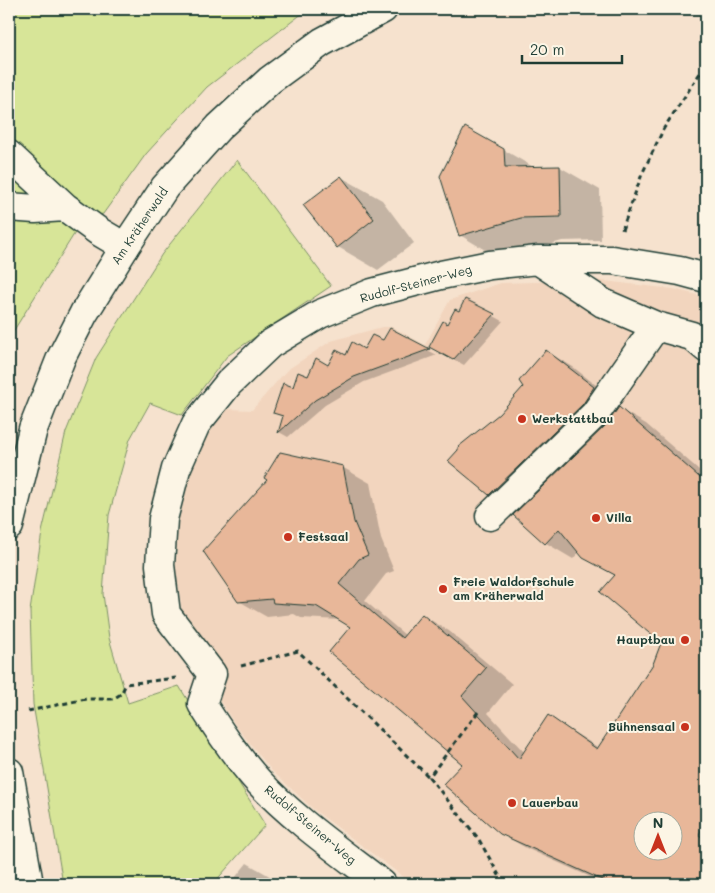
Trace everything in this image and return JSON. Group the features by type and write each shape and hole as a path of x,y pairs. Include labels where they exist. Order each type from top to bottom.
{"street":[{"name":"Am Kräherwald","path":"9,526 33,429 61,358 84,312 165,187 219,127 270,80 322,42 383,9"},
{"path":"9,155 65,207 98,231 125,247"},
{"path":"9,207 35,210 65,207"},
{"path":"538,260 603,302 656,326 692,336 706,348"},
{"name":"Rudolf-Steiner-Weg","path":"382,884 302,821 259,782 223,736 202,704 212,674 166,614 160,564 163,519 176,469 196,424 230,383 270,344 320,314 372,293 441,275 490,265 538,260 612,260 680,271 706,278"},
{"path":"490,516 595,414 656,326"},
{"path":"9,772 29,884"}],"path":[{"path":"612,260 642,174 664,128 706,64"},
{"path":"28,711 86,699 113,699 121,694 126,684 212,674 298,651 429,777 478,838 504,884"},
{"path":"429,777 478,712"}],"shaded area":[{"name":"Freie Waldorfschule am Kräherwald","path":"595,280 673,289 706,297 706,884 413,884 313,809 272,771 236,726 216,695 182,611 176,568 178,520 191,473 209,432 227,409 252,410 287,370 331,341 382,327 392,327 425,345 450,300 501,283"}],"green space":[{"path":"9,9 310,9 207,87 146,154 103,214 95,216 88,212 14,330 9,351"},
{"path":"237,160 331,286 227,356 182,415 150,403 130,439 109,515 103,594 109,638 128,703 179,686 265,825 213,884 63,884 33,704 30,611 42,532 66,432 96,358 162,254"}],"building":[{"path":"465,127 504,149 505,167 560,166 561,217 521,218 459,236 440,176"},
{"path":"341,176 374,219 337,248 303,205"},
{"path":"465,299 495,314 453,360 429,347 443,321 447,324 455,309 459,311"},
{"path":"390,328 430,349 354,377 315,400 278,433 283,416 273,413 283,383 293,387 298,372 308,376 316,358 328,365 336,350 346,355 352,342 364,349 372,335 383,340"},
{"name":"Werkstattbau","path":"546,350 594,387 583,404 489,495 448,461 458,450 458,447 499,414 523,387 519,381"},
{"path":"619,407 706,483 706,817 699,835 706,840 706,866 701,884 611,884 500,834 443,784 462,764 329,652 350,627 316,606 273,603 272,599 238,602 203,551 267,480 264,478 280,452 343,466 354,522 368,555 359,559 339,584 402,638 422,614 486,668 462,696 519,759 548,715 597,749 653,664 661,643 600,592 615,575 583,558 559,529 545,544 513,515 606,425"}],"place":[{"name":"Werkstattbau","path":"522,419"},
{"name":"Villa","path":"596,518"},
{"name":"Festsaal","path":"288,537"},
{"name":"Freie Waldorfschule am Kräherwald","path":"443,589"},
{"name":"Hauptbau","path":"685,640"},
{"name":"Bühnensaal","path":"685,727"},
{"name":"Lauerbau","path":"512,803"}]}
